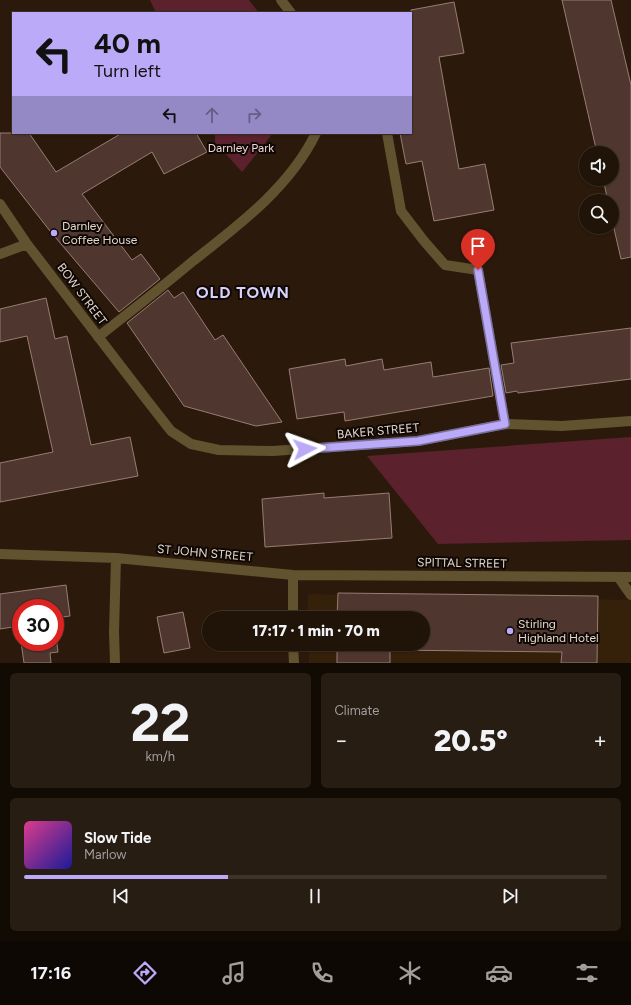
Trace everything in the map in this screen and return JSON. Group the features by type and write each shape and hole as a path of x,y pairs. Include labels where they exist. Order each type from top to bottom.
{"street":[{"path":"281,0 290,12"},
{"path":"98,337 224,237 268,199 309,148 316,134"},
{"path":"387,134 401,211 445,265 478,270 505,424"},
{"name":"BOW STREET","path":"0,204 27,244 116,360"},
{"path":"0,254 27,244"},
{"name":"BAKER STREET","path":"116,360 171,431 191,444 219,450 273,451 418,441 505,424 562,426 631,421"},
{"name":"ST JOHN STREET","path":"0,554 116,558 293,575"},
{"path":"115,663 114,632 116,558"},
{"path":"293,575 293,611"},
{"name":"SPITTAL STREET","path":"293,575 631,577"},
{"path":"619,578 631,595"},
{"path":"293,651 294,663"}],"shaded area":[{"name":"Stirling Highland Hotel","path":"308,594 631,600 631,663 309,663 309,651 430,651 430,611 308,611"}],"green space":[{"path":"150,0 249,0 258,12 156,12"},
{"name":"Darnley Park","path":"215,134 272,134 242,172 215,142"},
{"path":"631,437 631,540 438,544 367,456"}],"building":[{"path":"562,0 611,0 631,85 631,257 621,259 615,234 619,234 619,194 606,194 605,186 619,186 619,146 595,146"},
{"path":"454,2 464,53 439,57 459,169 485,164 494,210 434,221 422,161 406,164 400,134 412,134 411,10"},
{"path":"0,133 30,134 56,172 120,134 197,134 207,152 164,174 152,152 82,194 132,260 141,254 160,279 119,312 50,231 0,167"},
{"path":"168,290 174,298 183,292 215,340 223,335 282,422 256,426 184,406 127,323"},
{"path":"46,298 55,339 67,336 91,445 130,437 138,476 0,502 0,463 53,452 27,336 0,342 0,309"},
{"path":"631,328 631,379 518,393 517,391 506,393 501,365 514,363 511,343"},
{"path":"345,359 346,366 382,359 384,370 431,362 433,377 489,368 493,396 345,421 344,412 297,419 289,369"},
{"path":"324,493 324,498 389,493 392,538 265,547 262,499"},
{"path":"66,585 70,616 64,617 64,599 12,599 12,627 0,629 0,594"},
{"name":"Stirling Highland Hotel","path":"338,593 598,596 597,663 561,663 562,652 430,650 430,611 337,611"},
{"path":"183,612 190,648 164,653 157,617"},
{"path":"22,651 58,651 50,653 51,663 24,663"},
{"name":"Stirling Highland Hotel","path":"337,651 390,651 390,663 337,663"}],"place":[{"name":"Darnley Coffee House","path":"54,233"},
{"name":"Stirling Highland Hotel","path":"510,631"}],"district":[{"name":"OLD TOWN","path":"243,292"}],"route":[{"path":"305,449 418,441 505,424 478,270"}]}
